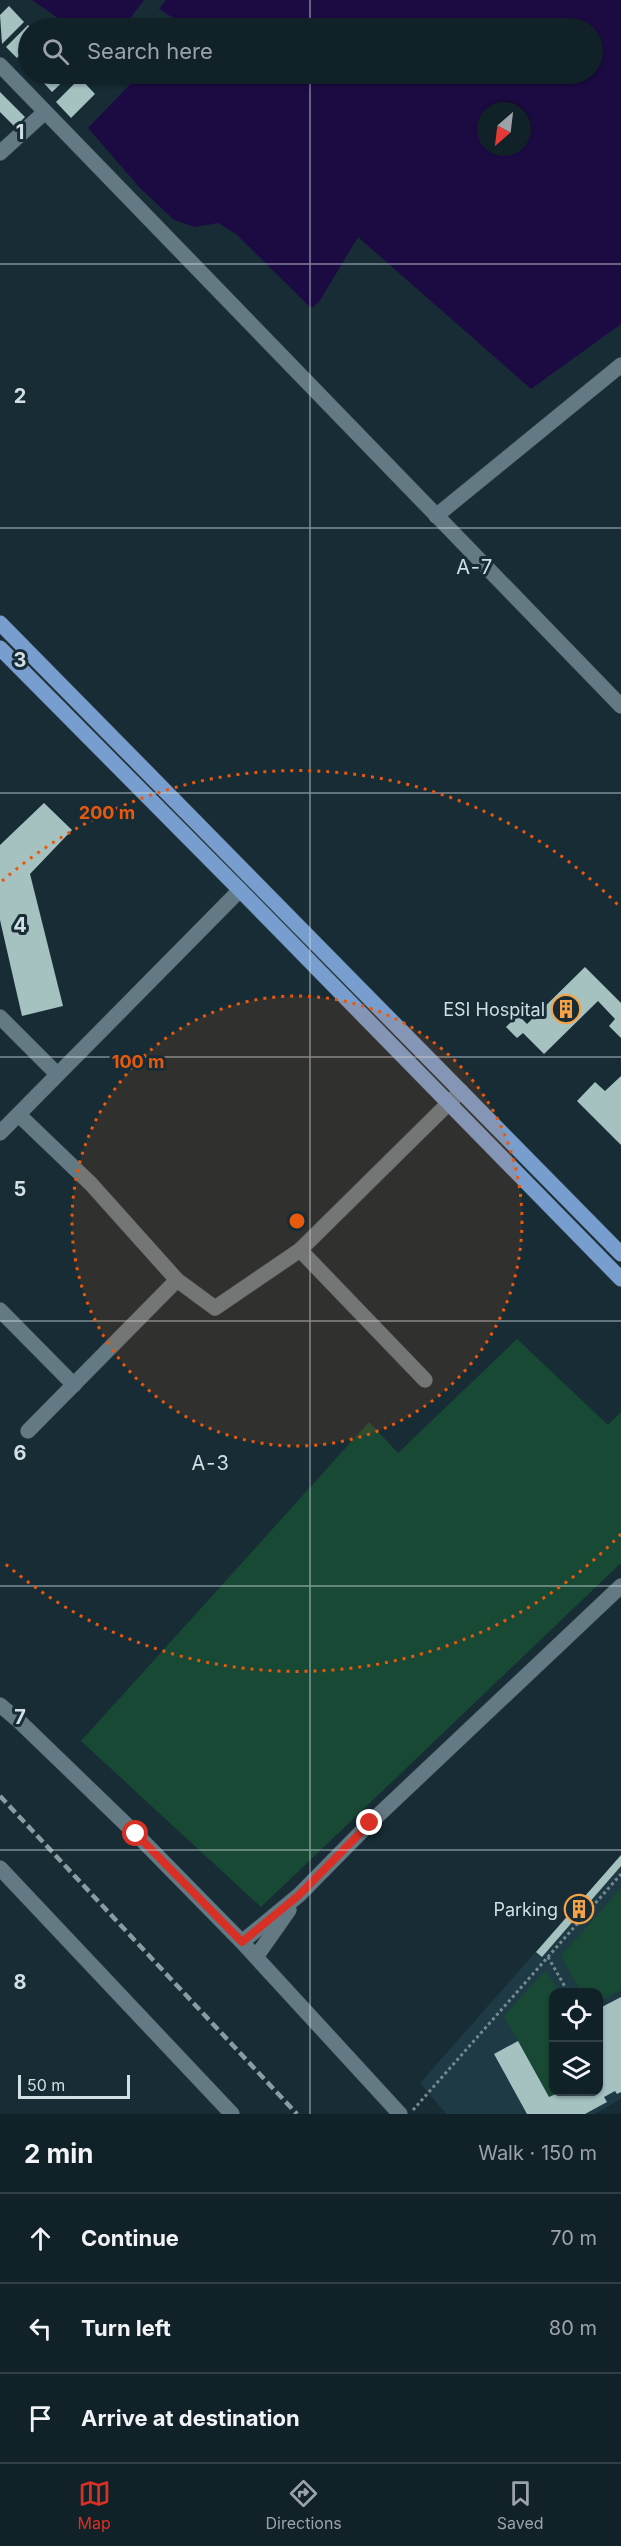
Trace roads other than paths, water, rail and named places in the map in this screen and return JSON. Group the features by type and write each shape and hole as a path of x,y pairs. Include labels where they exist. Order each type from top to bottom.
{"main road":[{"path":"0,623 621,1254"},
{"path":"0,648 621,1279"}],"street":[{"path":"0,65 18,84"},
{"path":"18,84 621,706"},
{"path":"0,153 45,112"},
{"path":"436,516 621,365"},
{"path":"0,1133 240,890"},
{"path":"0,1017 57,1074"},
{"path":"19,1115 91,1184 177,1280 215,1308 300,1250 461,1091"},
{"path":"300,1250 425,1380"},
{"path":"28,1431 177,1280"},
{"path":"0,1310 74,1385"},
{"path":"242,1942 299,1895 370,1823 621,1586"},
{"path":"0,1706 19,1721 136,1834 242,1942 400,2114"},
{"path":"0,1868 232,2114"},
{"path":"256,1957 299,1895"}],"railway":[{"path":"0,1796 297,2114"}],"place":[{"name":"ESI Hospital","path":"566,1009"},
{"name":"Parking","path":"579,1909"}],"district":[{"name":"A-7","path":"475,567"},
{"name":"A-3","path":"211,1463"}]}
